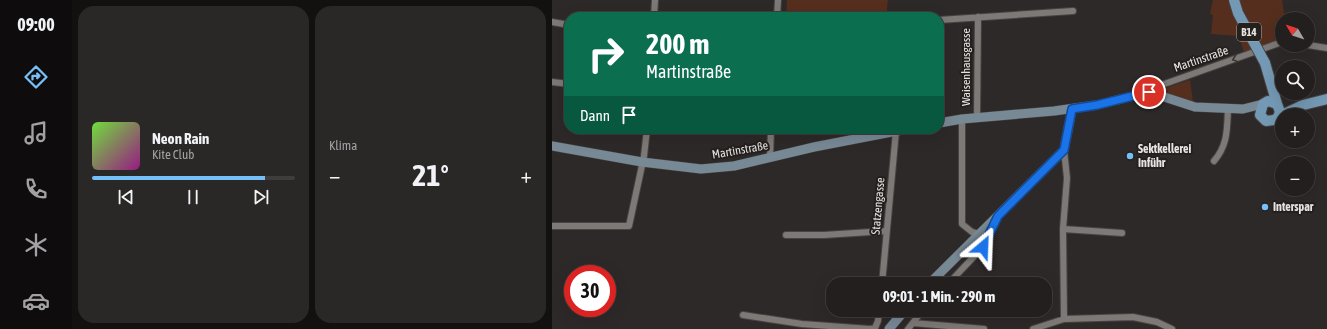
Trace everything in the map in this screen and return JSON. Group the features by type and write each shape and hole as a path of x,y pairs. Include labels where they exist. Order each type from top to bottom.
{"main road":[{"name":"B14","path":"1234,0 1238,13 1265,63 1267,75 1279,108"},
{"name":"B14","path":"1263,118 1260,111 1264,103 1267,75"},
{"name":"Martinstraße","path":"944,122 962,119 1072,109 1097,105 1149,92"},
{"path":"1149,92 1195,107 1243,109 1272,102 1277,108"},
{"path":"1292,108 1327,99"},
{"path":"936,277 1064,150 1072,109"},
{"path":"1243,109 1270,121 1275,116"},
{"name":"Martinstraße","path":"552,146 642,162 701,169 734,166 881,134"},
{"path":"888,329 898,317"}],"street":[{"path":"654,12 655,0"},
{"path":"777,12 778,0"},
{"name":"Waisenhausgasse","path":"944,20 1073,11"},
{"name":"Waisenhausgasse","path":"977,118 978,17"},
{"path":"552,22 564,23"},
{"name":"Martinstraße","path":"1149,92 1156,87 1275,44"},
{"path":"1315,46 1327,48"},
{"path":"552,82 564,83"},
{"path":"1214,161 1222,152 1226,142 1228,108"},
{"path":"962,119 962,224 972,232 979,234"},
{"path":"552,226 628,226 642,162 645,134"},
{"path":"770,157 771,134"},
{"name":"Statzengasse","path":"883,277 896,134"},
{"path":"1064,150 1067,178 1063,230 1064,319"},
{"path":"955,277 983,247 998,216"},
{"path":"786,235 824,235 886,230"},
{"path":"1063,230 1122,233"},
{"path":"743,315 802,324 870,329 875,328 878,317"},
{"path":"908,329 917,317"},
{"path":"1033,329 1064,319 1133,317 1157,322 1172,329"},
{"path":"913,322 984,329"}],"shaded area":[{"path":"787,0 888,0 887,12 786,12"},
{"path":"1213,0 1282,0 1284,12 1275,12 1275,41 1244,53 1239,36 1211,34 1213,15 1210,14"},
{"path":"1190,80 1193,102 1154,92"},
{"path":"804,134 835,134 830,135"}],"place":[{"name":"Sektkellerei Inführ","path":"1130,156"},
{"name":"Interspar","path":"1265,207"}],"route":[{"path":"983,247 998,216 1028,188 1064,150 1067,142 1070,114 1072,109 1097,105 1149,92"}]}
